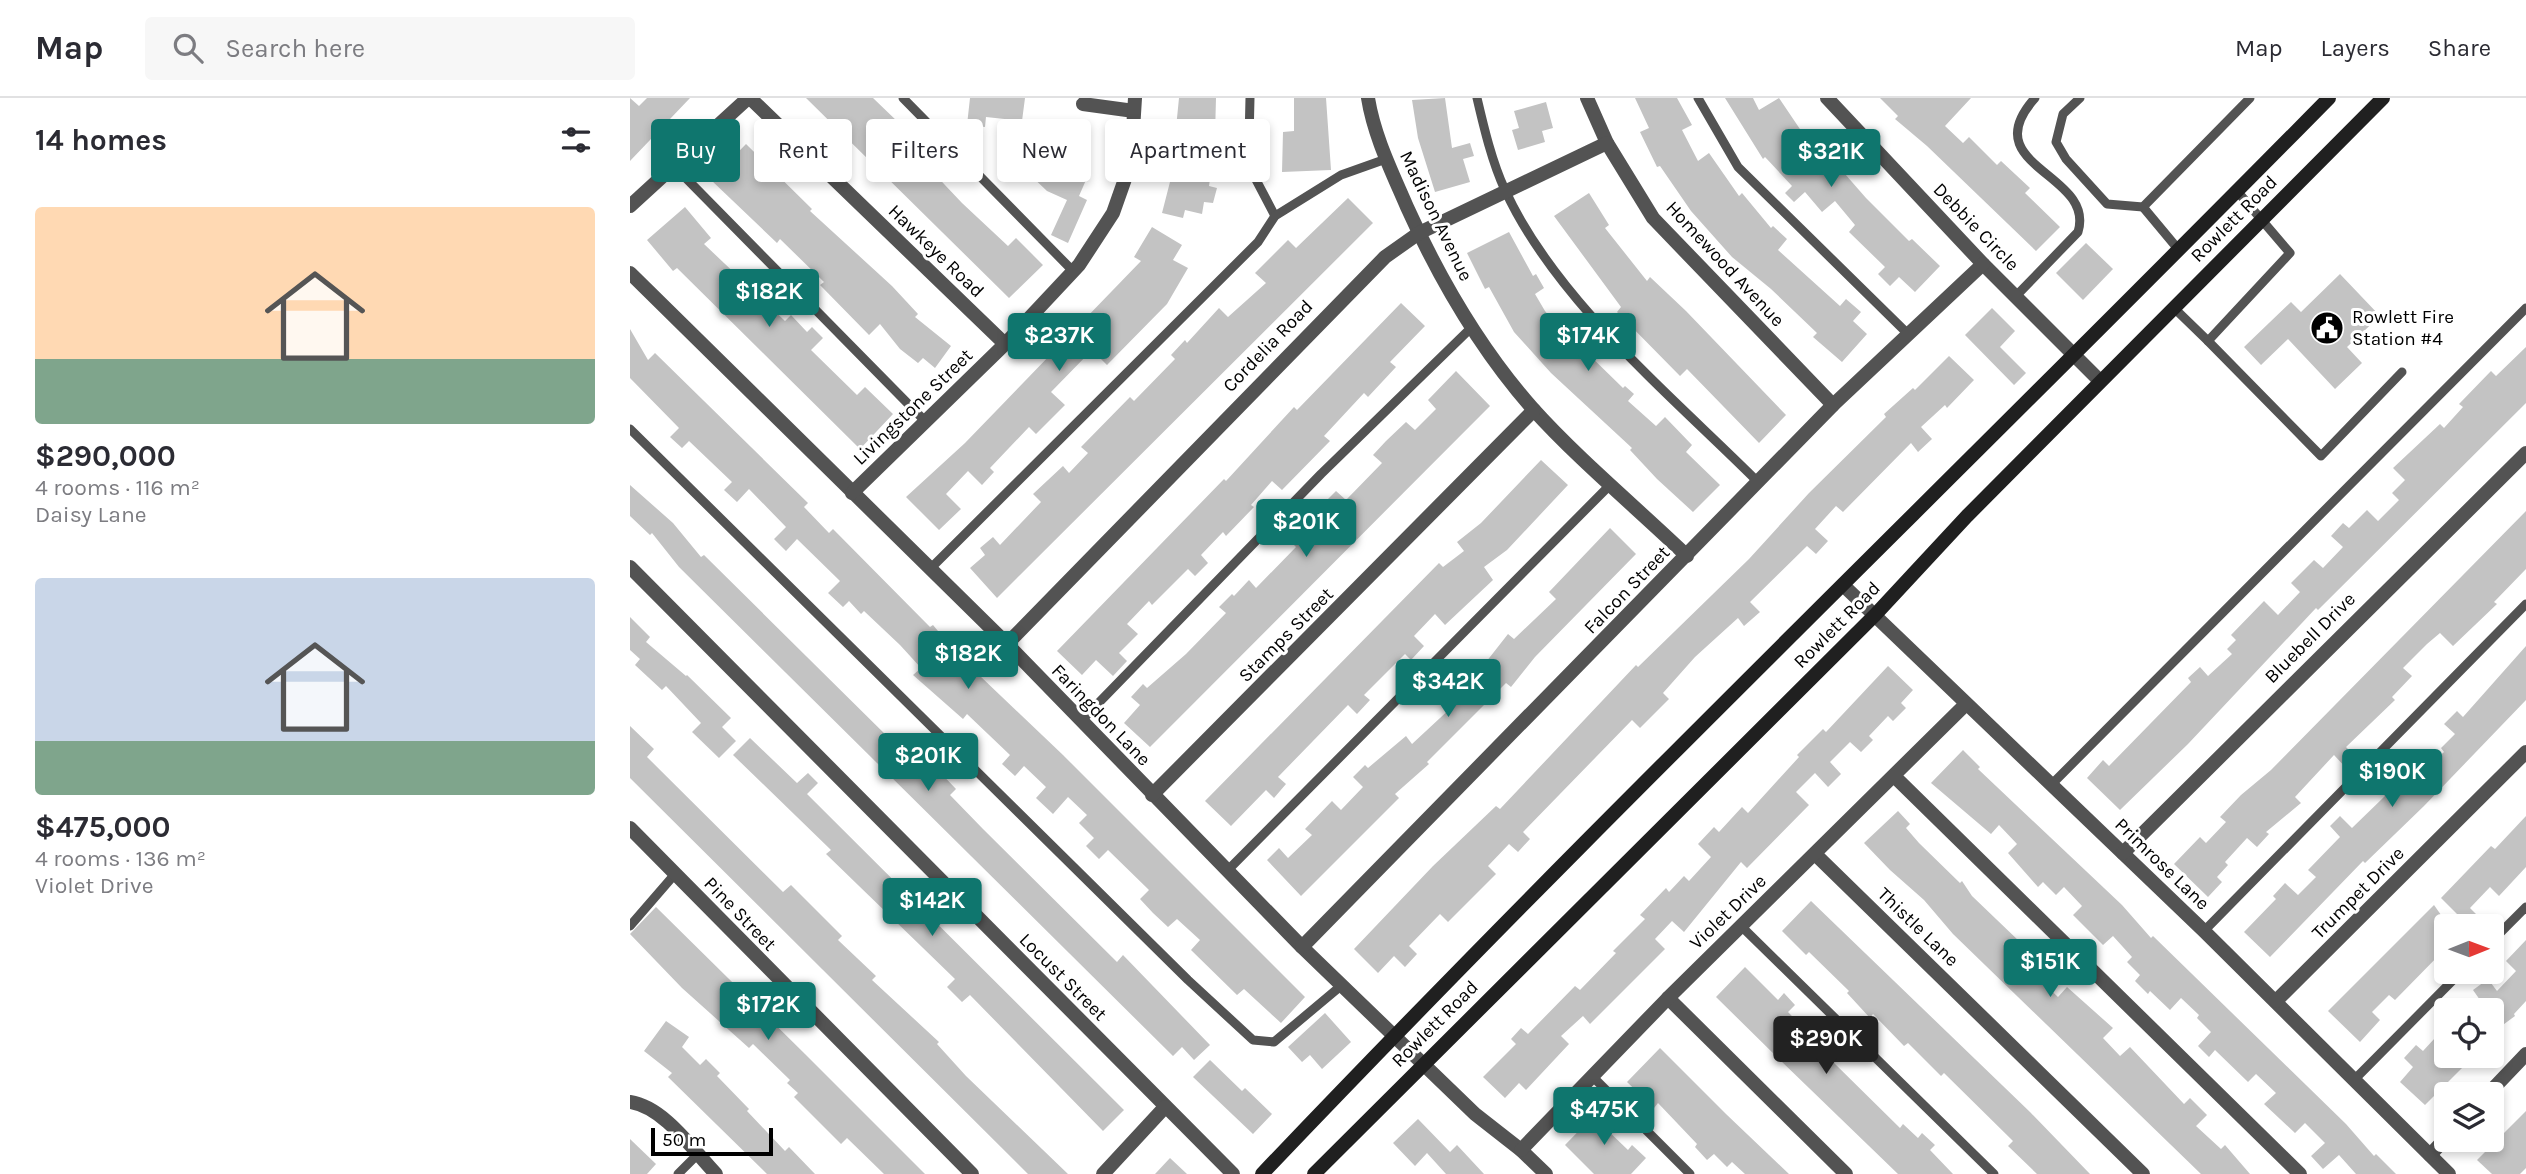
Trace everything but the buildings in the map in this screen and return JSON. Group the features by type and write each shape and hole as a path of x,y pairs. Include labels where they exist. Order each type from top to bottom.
{"main road":[{"name":"Rowlett Road","path":"1262,1174 1571,852 1844,586 2329,98"},
{"name":"Rowlett Road","path":"1314,1174 1423,1062 1875,615 1967,516 2384,98"}],"street":[{"path":"726,119 749,98"},
{"name":"Hawkeye Road","path":"749,98 1005,344"},
{"name":"Madison Avenue","path":"1368,98 1386,159 1419,233 1439,275 1472,327 1534,410 1687,556"},
{"name":"Homewood Avenue","path":"1587,98 1607,143 1653,218 1833,405"},
{"name":"Debbie Circle","path":"1827,98 1983,264 2100,381"},
{"path":"1083,104 1134,104"},
{"name":"Livingstone Street","path":"852,493 1005,344 1073,271 1113,213 1131,162 1134,104"},
{"name":"Cordelia Road","path":"1007,644 1309,331 1385,257 1419,233 1607,143"},
{"path":"630,206 656,182"},
{"name":"Falcon Street","path":"1302,947 1833,405 1983,264"},
{"name":"Faringdon Lane","path":"630,273 1007,644 1302,947 1475,1114 1521,1150 1546,1174"},
{"name":"Stamps Street","path":"1152,795 1534,410"},
{"name":"Bluebell Drive","path":"2123,853 2526,453"},
{"name":"Locust Street","path":"630,567 1233,1174"},
{"name":"Primrose Lane","path":"1844,586 2204,931 2449,1174"},
{"name":"Violet Drive","path":"1521,1150 1668,998 1966,705"},
{"name":"Trumpet Drive","path":"2276,1001 2526,752"},
{"path":"1894,776 2300,1174"},
{"name":"Pine Street","path":"630,828 972,1174"},
{"name":"Thistle Lane","path":"1815,854 2143,1174"},
{"path":"1668,998 1846,1174"},
{"path":"2499,1082 2526,1054"},
{"path":"630,1102 642,1104 659,1115 716,1174"},
{"path":"1103,1174 1165,1107"},
{"path":"2430,1155 2434,1151"}],"lane":[{"path":"1250,98 1249,141 1254,176 1275,216"},
{"path":"1477,98 1505,190 1546,260 1578,301 1759,483"},
{"path":"1698,98 1738,167 1908,334"},
{"path":"2016,296 2078,232 2082,219 2077,205 2021,149 2015,133 2019,116 2035,98"},
{"path":"2081,98 2063,114 2056,142 2066,159 2107,204 2143,207 2178,249"},
{"path":"2143,207 2250,98"},
{"path":"907,99 1073,271"},
{"path":"931,568 1258,242 1275,216 1341,175 1386,159"},
{"path":"690,182 926,422"},
{"path":"2208,341 2290,253 2237,191"},
{"path":"2173,307 2321,456 2402,372"},
{"path":"2051,785 2526,308"},
{"path":"1081,721 1321,474 1472,327"},
{"path":"630,429 1188,980 1253,1040 1274,1042 1342,985"},
{"path":"1227,871 1611,484"},
{"path":"2204,931 2526,604"},
{"path":"630,926 675,874"},
{"path":"2504,929 2526,907"},
{"path":"1741,926 1994,1174"},
{"path":"2354,1080 2449,984"},
{"path":"1592,1076 1690,1174"},
{"path":"678,1174 697,1155"}],"place":[{"name":"Rowlett Fire Station #4","path":"2327,328"}]}
